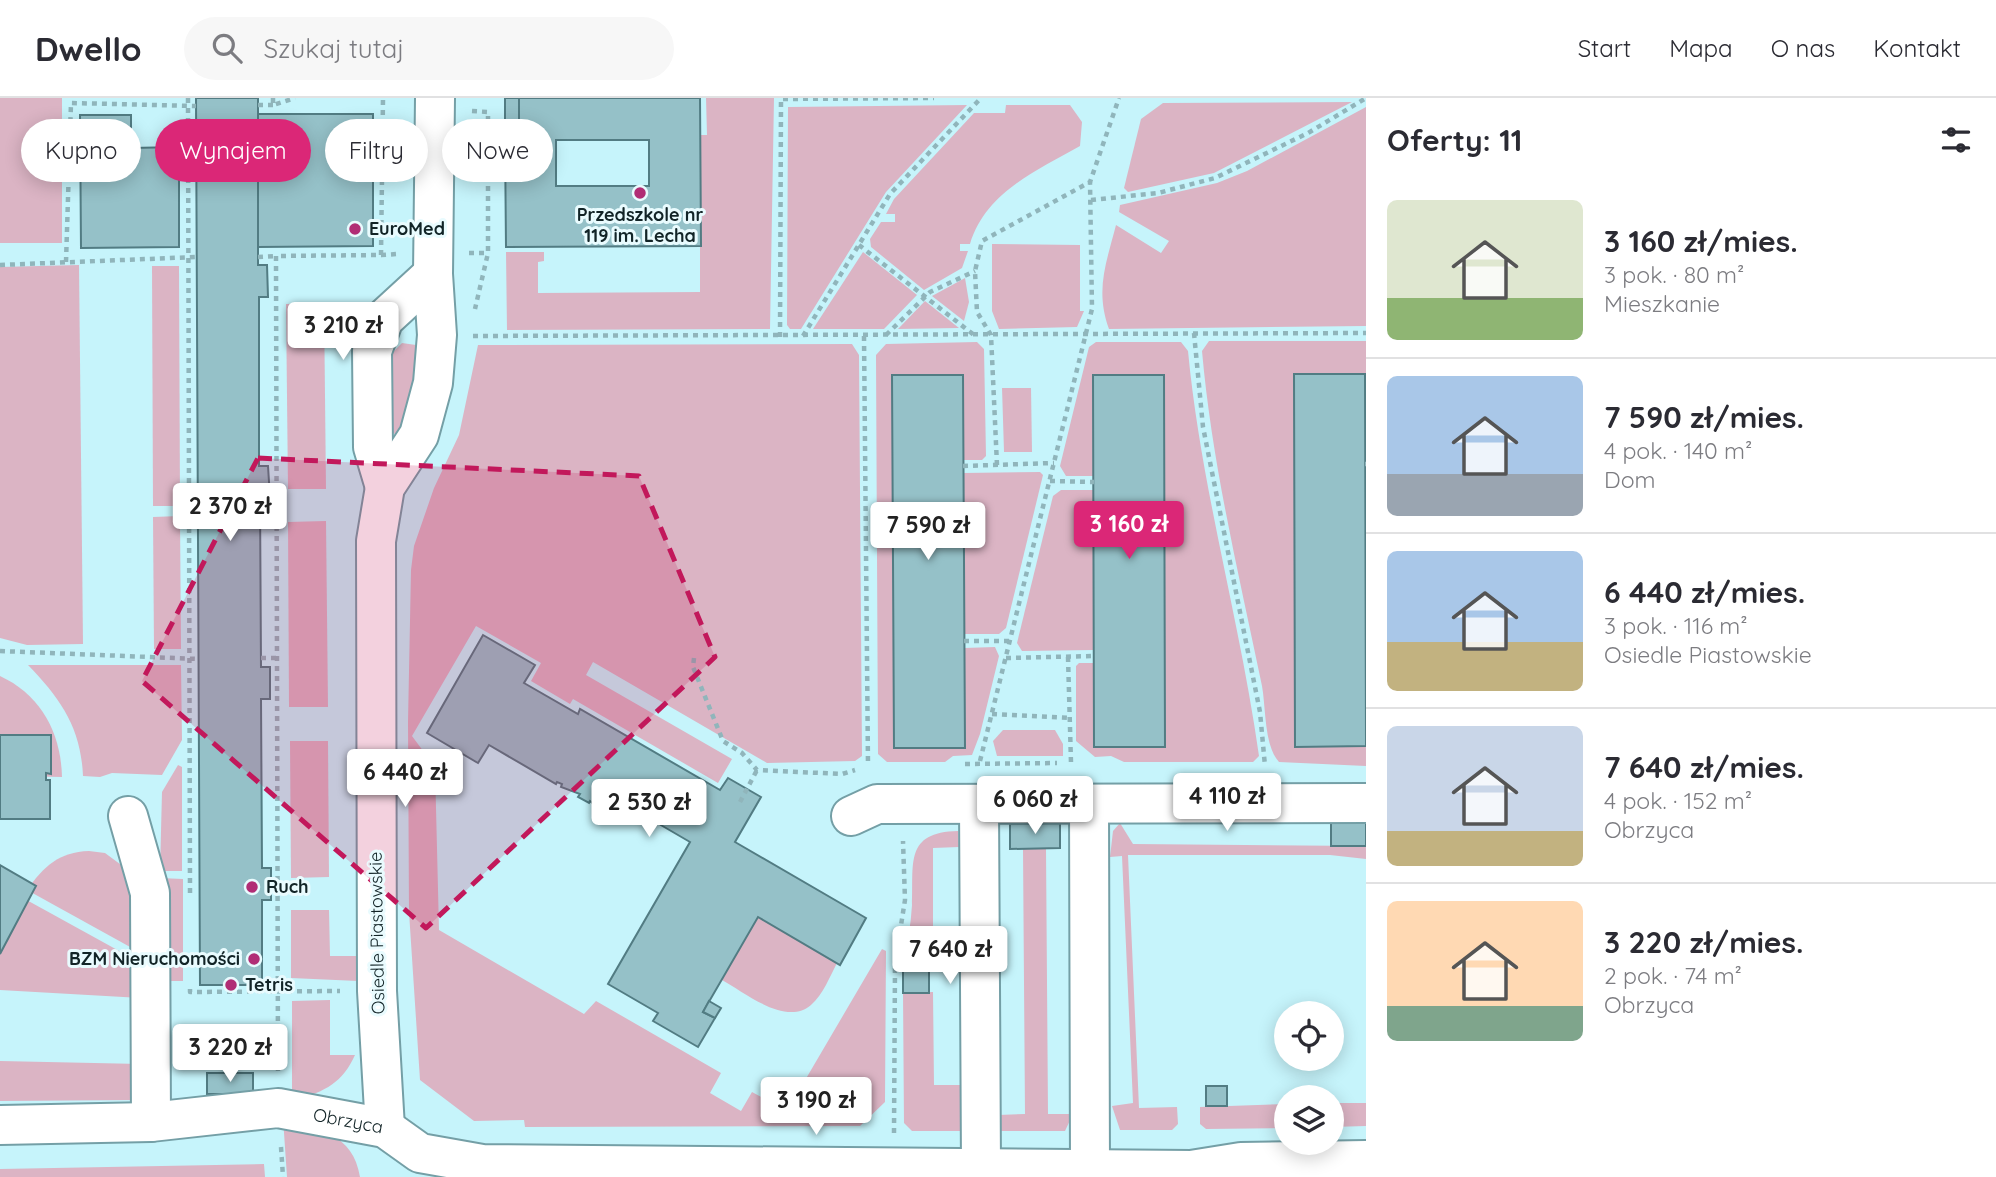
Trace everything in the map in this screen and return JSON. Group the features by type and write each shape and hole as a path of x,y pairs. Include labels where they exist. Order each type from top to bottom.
{"street":[{"name":"Osiedle Piastowskie","path":"385,1128 377,991 374,747 376,541 385,487 419,435 433,383 437,335 433,274 449,104"},
{"name":"Osiedle Piastowskie","path":"385,487 373,447 372,351 384,318 433,274"},
{"path":"851,816 877,804 1366,803"},
{"path":"979,804 981,1167"},
{"path":"1089,804 1090,1170"},
{"path":"128,816 150,894 151,1122"},
{"name":"Obrzyca","path":"0,1125 151,1122 278,1108 385,1128 419,1153 482,1164 981,1167 1197,1173 1241,1162 1366,1160"}],"path":[{"path":"188,98 190,895"},
{"path":"273,98 273,105"},
{"path":"258,105 273,105 295,98"},
{"path":"258,257 381,255 383,98"},
{"path":"780,337 781,98 934,98"},
{"path":"803,336 890,194 981,98"},
{"path":"980,761 1092,309 1090,182 1119,98"},
{"path":"1091,200 1158,193 1216,178 1308,133 1366,98"},
{"path":"66,262 71,103 196,106"},
{"path":"449,104 488,112 488,253 474,312"},
{"path":"996,465 991,335 977,312 975,271 982,241 1090,182"},
{"path":"859,244 974,335"},
{"path":"276,256 276,991 278,1108 283,1177"},
{"path":"0,265 197,257"},
{"path":"885,335 926,296 975,271"},
{"path":"471,324 468,336 1366,333"},
{"path":"1194,333 1203,428 1261,712 1265,767"},
{"path":"864,336 868,766"},
{"path":"963,466 1054,463"},
{"path":"1050,481 1094,482"},
{"path":"260,507 278,506"},
{"path":"188,508 198,508"},
{"path":"964,640 1010,641"},
{"path":"0,651 199,659"},
{"path":"1006,658 1094,656"},
{"path":"1068,657 1071,764"},
{"path":"261,658 277,658"},
{"path":"695,658 693,667 723,741 742,753"},
{"path":"992,714 1070,718"},
{"path":"740,802 757,770"},
{"path":"190,978 190,992 276,991"}],"highlighted area":[{"path":"258,458 639,476 715,657 426,928 142,681"}],"shaded area":[{"path":"0,98 62,98 62,119 21,119 21,182 62,182 62,243 0,243"},
{"path":"706,98 774,98 770,329 507,330 506,252 544,252 544,261 538,262 538,293 700,292 700,135 707,135"},
{"path":"1352,102 1214,173 1128,192 1124,188 1141,119 1163,103"},
{"path":"967,105 886,192 801,329 790,329 787,325 788,107"},
{"path":"1006,105 1070,105 1082,122 1080,146 1030,174 1000,197 988,210 970,244 960,244 960,251 968,251 962,268 924,290 871,247 870,239 881,222 895,222 895,214 886,214 894,199 974,113 1005,113"},
{"path":"1366,107 1366,326 1109,329 1102,289 1116,225 1161,253 1169,241 1119,212 1120,205 1217,183 1247,171"},
{"path":"992,244 1080,245 1080,311 1084,311 1077,327 999,329 992,311"},
{"path":"863,252 917,295 884,329 813,329"},
{"path":"79,265 83,644 27,645 0,638 0,267"},
{"path":"152,266 179,266 180,506 153,506"},
{"path":"965,278 969,302 964,321 932,296"},
{"path":"925,301 959,328 898,329"},
{"path":"324,303 326,489 288,489 286,304"},
{"path":"1209,341 1366,341 1366,459 1365,374 1294,374 1295,746 1366,746 1366,766 1279,762 1274,755 1266,726 1262,686 1212,435 1202,351"},
{"path":"977,342 984,349 986,456 982,460 963,460 892,376 894,748 965,748 964,648 995,647 999,656 980,734 972,755 953,756 945,762 887,762 878,754 876,355 886,344"},
{"path":"1096,342 1181,342 1188,351 1202,453 1251,705 1259,756 1253,762 1124,762 1111,756 1095,757 1076,741 1076,666 1079,663 1094,663 1095,747 1165,747 1094,476 1066,476 1060,466 1089,347"},
{"path":"402,343 416,345 420,350 411,413 397,436 391,431 391,362 392,353"},
{"path":"852,344 859,355 862,756 855,761 767,763 593,662 586,675 732,759 718,783 573,699 570,704 531,681 541,663 476,626 412,736 435,767 439,930 584,1014 596,1001 721,1073 710,1093 741,1111 752,1092 787,1111 882,949 886,951 885,1102 860,1126 525,1127 524,1120 474,1121 420,1080 409,912 408,722 411,570 414,546 434,488 459,435 478,345"},
{"path":"1002,388 1031,388 1032,452 1004,452"},
{"path":"1040,472 1043,475 1006,628 999,634 964,634 963,473"},
{"path":"1061,490 1093,490 1094,650 1022,651 1017,643 1053,496"},
{"path":"180,516 181,649 154,649 153,517"},
{"path":"326,521 328,707 289,707 288,522"},
{"path":"28,665 181,665 182,740 162,775 112,773 100,777 83,776 78,743 67,715"},
{"path":"0,676 27,694 46,717 58,745 62,777 13,776 0,746"},
{"path":"1003,730 1055,730 1063,744 1063,756 997,756 993,741"},
{"path":"290,741 328,741 329,877 291,878"},
{"path":"178,765 182,767 182,871 160,871 162,792"},
{"path":"1120,823 1133,844 1366,846 1366,859 1330,855 1128,855 1139,1108 1177,1107 1178,1124 1172,1130 1120,1130 1112,1106 1133,1103 1122,856 1110,857 1113,831"},
{"path":"958,831 959,847 933,848 933,965 903,965 911,920 913,864 916,853 920,844 928,837"},
{"path":"1023,849 1046,849 1048,1114 1073,1114 1065,1131 999,1131 998,1115 1025,1114"},
{"path":"89,851 105,853 128,870 141,953 27,890 53,862 69,854"},
{"path":"160,878 183,879 183,981 160,981"},
{"path":"23,898 141,963 141,998 0,990 0,935"},
{"path":"291,910 329,910 330,956 358,956 358,981 291,978"},
{"path":"758,917 837,963 819,996 801,1011 778,1010 765,1005 722,980"},
{"path":"933,992 934,1085 960,1085 960,1131 912,1131 904,1123 903,993"},
{"path":"330,1000 330,1055 355,1055 345,1072 332,1085 297,1099 292,1095 292,1001"},
{"path":"0,1061 141,1064 142,1100 0,1101"},
{"path":"1344,1103 1366,1103 1366,1126 1344,1127"},
{"path":"1274,1104 1274,1128 1206,1129 1200,1124 1200,1107"},
{"path":"283,1118 321,1130 342,1142 356,1162 360,1177 287,1177"},
{"path":"264,1164 265,1177 0,1177 0,1169"}],"building":[{"path":"196,98 258,98 258,119 196,119"},
{"path":"505,98 519,98 519,119 505,119"},
{"path":"519,98 700,98 701,246 506,247 505,182 553,182 553,119 519,119","holes":["556,140 649,140 649,186 556,186"]},
{"path":"258,114 373,114 373,119 325,119 325,182 373,182 373,246 258,247 258,182 311,182 311,119 258,119"},
{"path":"80,115 131,115 131,119 80,119"},
{"path":"141,148 155,148 155,182 179,182 179,247 81,248 81,182 141,182"},
{"path":"196,182 258,182 258,265 267,265 268,297 259,297 259,466 268,466 270,498 260,498 261,667 270,667 270,699 261,699 262,868 271,868 271,900 262,900 262,985 200,985"},
{"path":"1294,374 1365,374 1366,746 1295,747"},
{"path":"892,375 963,375 965,748 894,748"},
{"path":"1093,375 1164,375 1165,747 1094,747"},
{"path":"483,635 535,665 524,683 578,714 580,709 720,790 728,778 761,797 735,842 866,918 840,965 758,917 703,1012 715,1018 698,1047 653,1021 658,1013 608,984 690,842 611,796 602,811 590,801 589,803 578,797 580,794 561,787 562,784 556,784 489,745 478,763 427,733"},
{"path":"0,735 51,735 51,774 46,773 46,780 50,780 50,819 0,819"},
{"path":"1331,822 1366,823 1366,846 1331,846"},
{"path":"1060,823 1060,848 1010,849 1010,824"},
{"path":"0,865 36,886 0,954"},
{"path":"929,964 929,993 903,993 903,965"},
{"path":"709,1001 721,1008 715,1018 703,1012"},
{"path":"207,1073 253,1073 253,1094 207,1094"},
{"path":"1206,1086 1227,1086 1227,1106 1206,1106"}],"place":[{"name":"Przedszkole nr 119 im. Lecha","path":"640,193"},
{"name":"EuroMed","path":"355,229"},
{"name":"Ruch","path":"252,887"},
{"name":"BZM Nieruchomości","path":"254,959"},
{"name":"Tetris","path":"231,985"}]}
